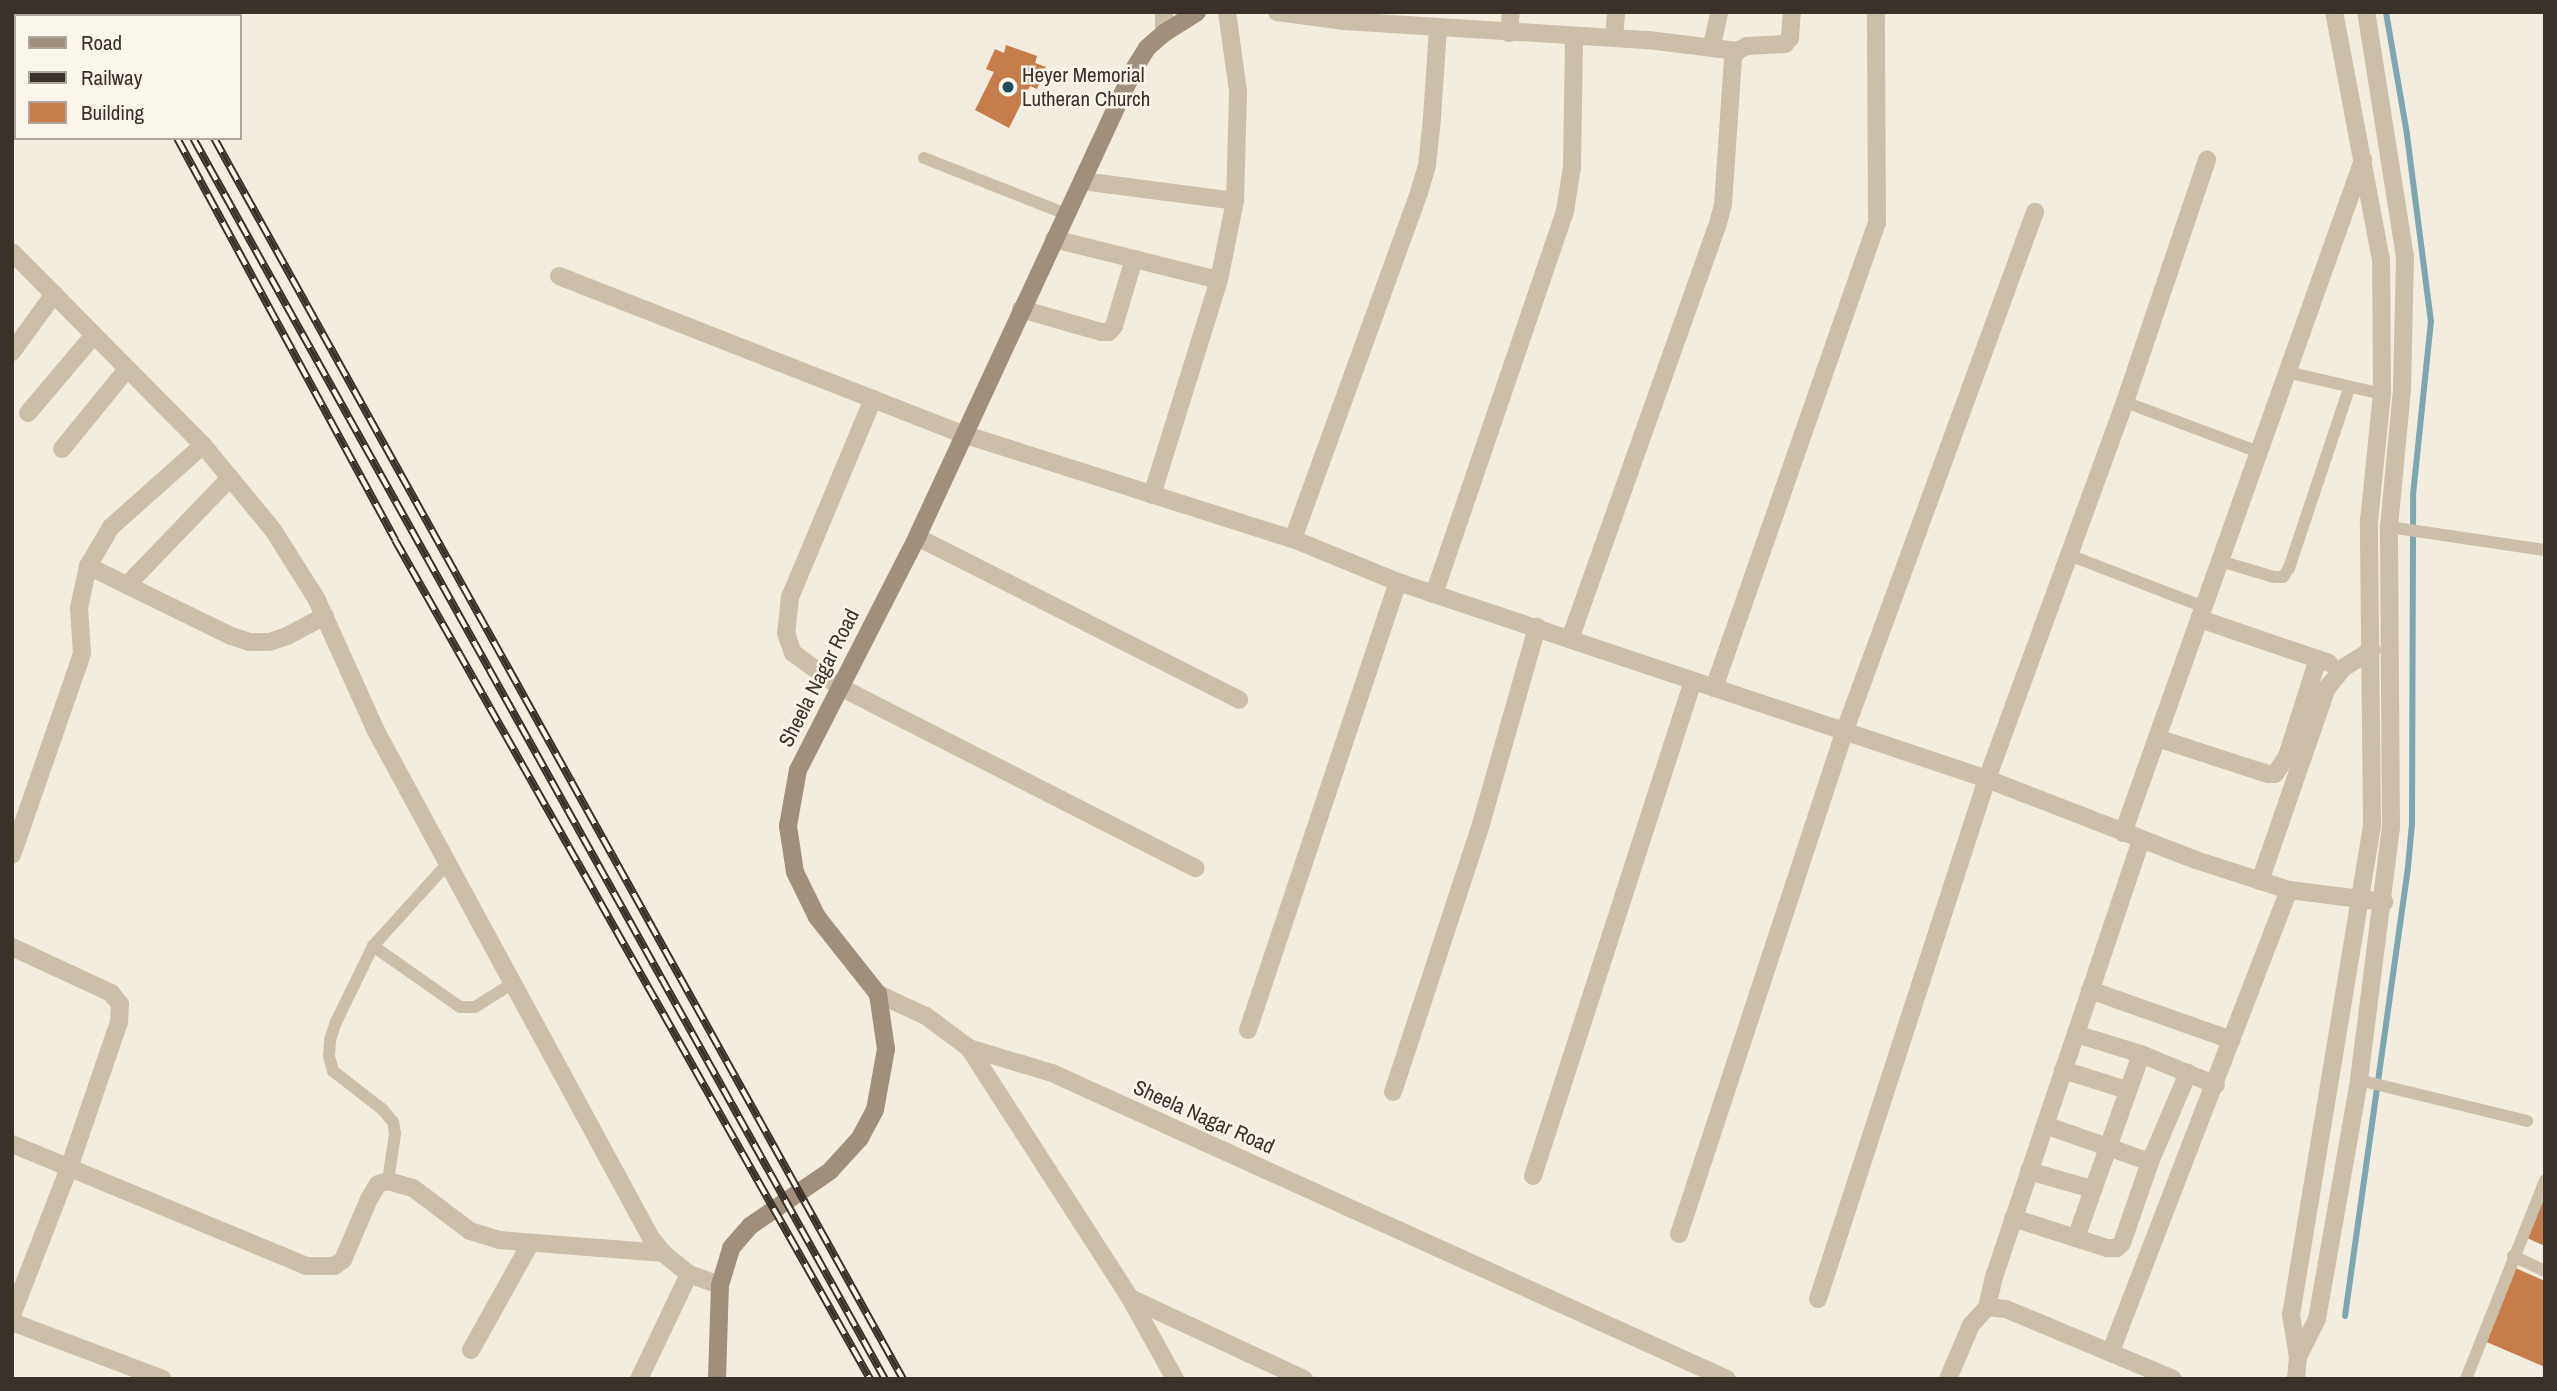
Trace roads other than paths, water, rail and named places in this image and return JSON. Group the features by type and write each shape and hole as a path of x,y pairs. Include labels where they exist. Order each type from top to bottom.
{"main road":[{"name":"Sheela Nagar Road","path":"878,994 817,917 795,872 788,827 798,770 916,537 1134,69 1147,48 1164,33 1197,12"},
{"path":"717,1379 720,1285 731,1248 750,1226 830,1171 860,1138 875,1110 886,1049 878,994"}],"street":[{"path":"1164,12 1164,33"},
{"path":"1152,495 1219,280 1235,201 1238,91 1227,12"},
{"path":"1277,12 1412,19 1438,27 1614,37 1713,46 1737,51"},
{"path":"1509,33 1511,12"},
{"path":"1614,37 1616,12"},
{"path":"1713,46 1719,12"},
{"path":"1570,639 1717,227 1723,205 1733,58 1737,51 1747,46 1785,44 1790,38 1792,12"},
{"path":"1714,688 1877,223 1876,12"},
{"path":"2296,1379 2298,1357 2291,1315 2372,824 2369,522 2382,394 2381,260 2334,12"},
{"path":"2298,1357 2317,1319 2365,1081 2391,828 2389,527 2402,390 2405,257 2366,12"},
{"path":"1293,539 1419,192 1426,165 1432,118 1438,27"},
{"path":"1434,594 1565,211 1572,167 1574,36"},
{"path":"1818,1299 1987,779 2125,402 2207,160"},
{"path":"2123,833 2363,160"},
{"path":"1082,181 1235,201"},
{"path":"1679,1234 1845,730 2035,212"},
{"path":"1054,239 1219,280"},
{"path":"14,258 54,294 203,445 273,530 325,616 362,705 651,1238 663,1254 689,1274 720,1285"},
{"path":"1021,309 1109,332 1114,326 1134,259"},
{"path":"559,276 963,434 1293,539 1398,582 1987,779 2141,840 2260,881 2289,890 2384,902"},
{"path":"12,352 54,294"},
{"path":"27,413 94,335"},
{"path":"62,449 127,369"},
{"path":"873,398 799,571 787,609 786,633 793,653 840,687 1196,868"},
{"path":"12,855 82,653 79,608 88,566 111,527 203,445"},
{"path":"127,585 229,479"},
{"path":"916,537 1239,700"},
{"path":"88,566 231,636 250,642 269,642 287,636 325,616"},
{"path":"1248,1030 1398,582"},
{"path":"2202,613 2343,667"},
{"path":"1393,1093 1480,824 1537,627"},
{"path":"2260,881 2327,688 2343,667 2372,650"},
{"path":"2157,738 2275,774 2287,756 2318,659"},
{"path":"1533,1175 1693,681"},
{"path":"1948,1379 1971,1325 1987,1307 2013,1218 2141,840"},
{"path":"2112,1352 2217,1085 2231,1040 2289,890"},
{"path":"12,947 111,993 120,1004 119,1022 69,1168 12,1315"},
{"path":"2090,990 2231,1040"},
{"name":"Sheela Nagar Road","path":"878,994 926,1016 969,1048 1052,1073 1727,1379"},
{"path":"2076,1034 2141,1054 2217,1085"},
{"path":"969,1048 1130,1298 1175,1379"},
{"path":"2076,1238 2141,1054"},
{"path":"2063,1070 2127,1090"},
{"path":"2013,1218 2117,1248 2122,1243 2150,1162 2188,1073"},
{"path":"2045,1125 2150,1162"},
{"path":"12,1144 307,1266 334,1266 343,1259 369,1199 378,1185 388,1181 413,1188 470,1231 499,1240 663,1254"},
{"path":"2029,1171 2092,1189"},
{"path":"471,1350 530,1244"},
{"path":"639,1379 689,1274"},
{"path":"1130,1298 1304,1379"},
{"path":"1987,1307 2006,1309 2173,1379"},
{"path":"12,1322 163,1379"}],"lane":[{"path":"925,158 1066,214"},
{"path":"2287,372 2349,389 2382,394"},
{"path":"2220,561 2274,577 2283,577 2289,568 2349,389"},
{"path":"2125,402 2259,452"},
{"path":"2389,527 2425,530 2545,550"},
{"path":"2069,555 2202,613"},
{"path":"388,1181 395,1134 393,1122 382,1109 333,1071 329,1056 336,1022 373,946 448,863"},
{"path":"373,946 460,1007 475,1007 513,983"},
{"path":"2365,1081 2527,1121"},
{"path":"2466,1379 2545,1180"},
{"path":"2513,1256 2545,1271"}],"waterway":[{"path":"2345,1316 2412,824 2413,495 2431,322 2407,134 2386,12"}],"railway":[{"path":"178,140 395,540 870,1379"},
{"path":"194,140 885,1379"},
{"path":"215,140 903,1379"}],"place":[{"name":"Heyer Memorial Lutheran Church","path":"1008,87"}]}
